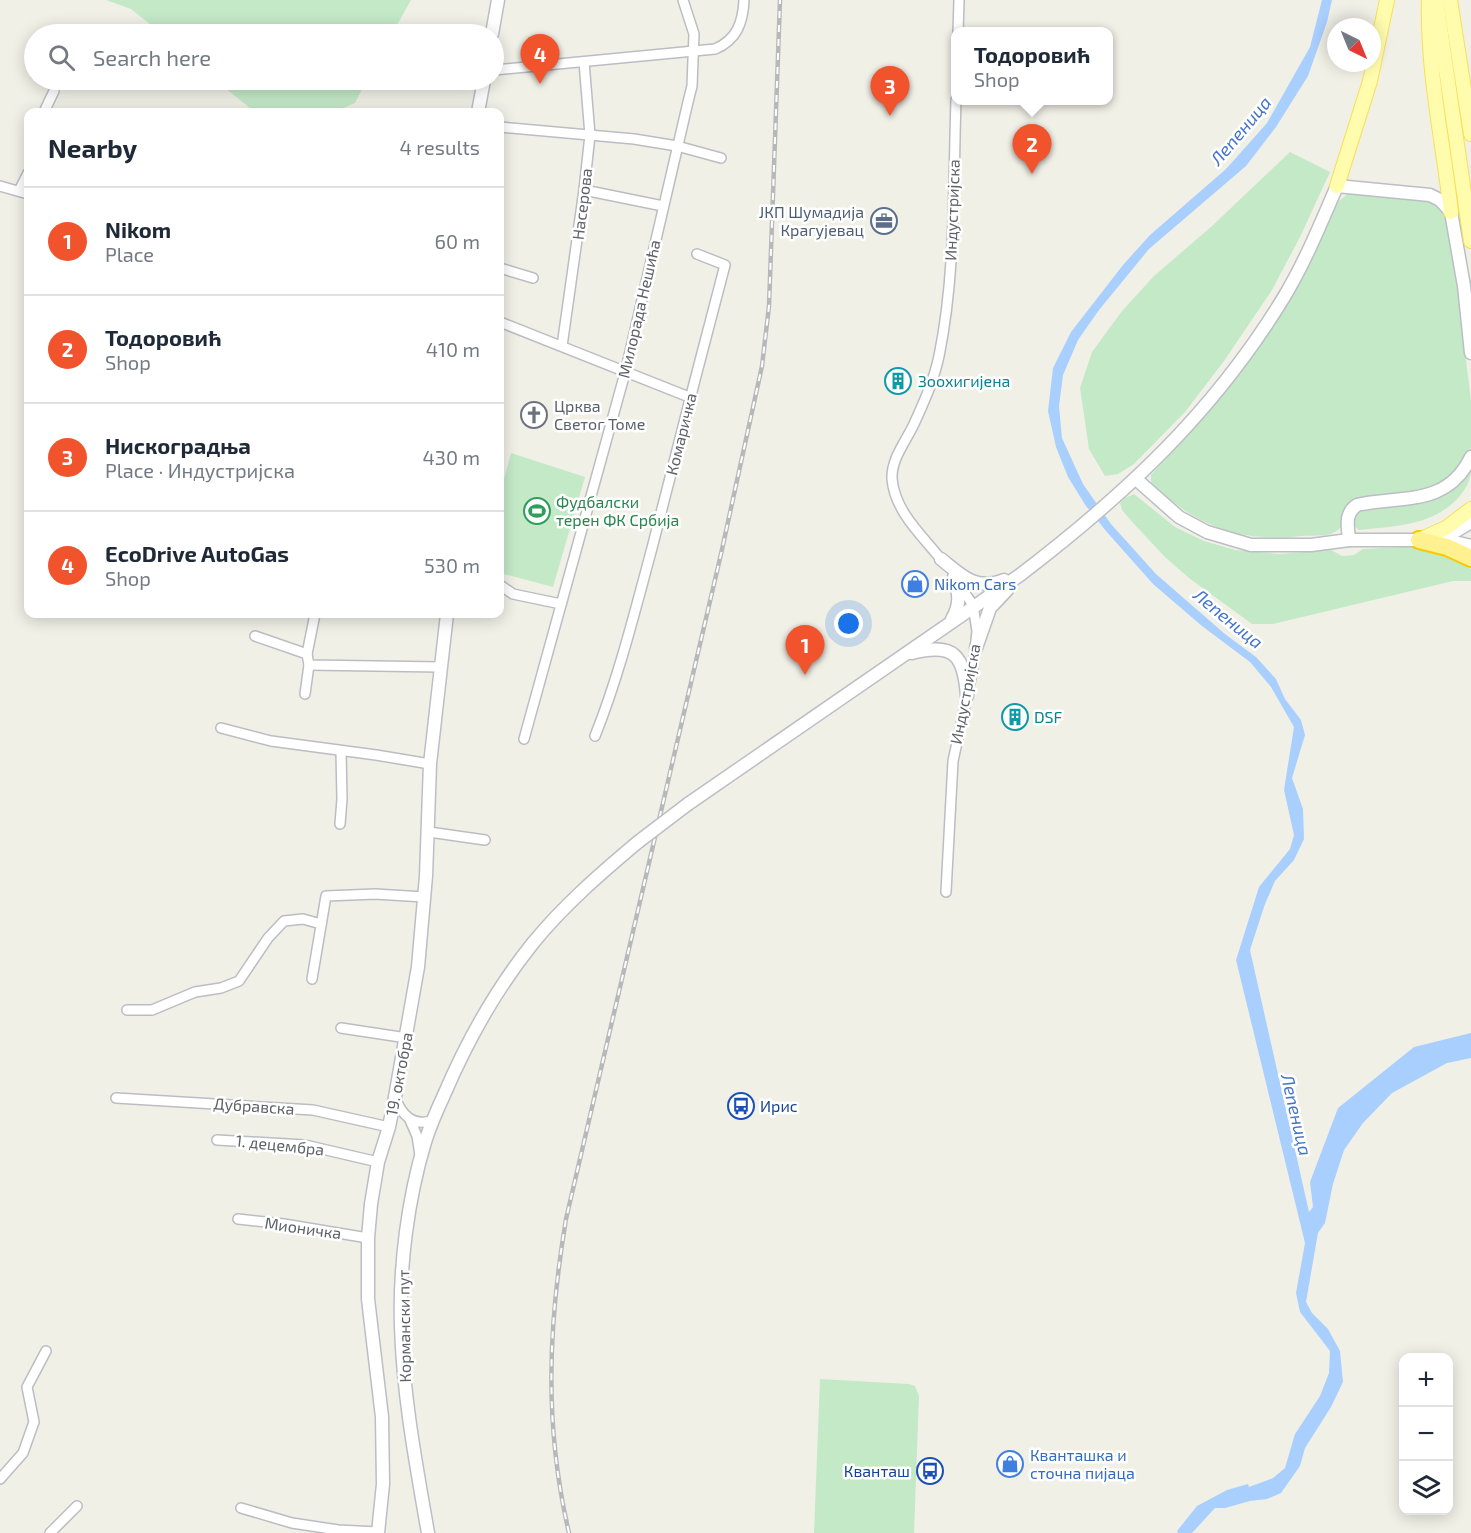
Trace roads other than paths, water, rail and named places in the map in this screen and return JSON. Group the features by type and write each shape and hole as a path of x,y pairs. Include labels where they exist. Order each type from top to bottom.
{"highway":[{"path":"1419,540 1447,547 1471,558"}],"main road":[{"path":"1337,186 1370,81 1387,0"},
{"path":"1429,0 1430,64 1451,212"},
{"path":"1436,0 1471,241"},
{"path":"1450,0 1471,134"},
{"path":"1419,540 1446,528 1471,509"}],"street":[{"path":"494,24 498,0"},
{"name":"Милорада Нешића","path":"524,739 625,373 692,86 694,34 683,0"},
{"path":"504,68 715,49 729,40 740,26 744,0"},
{"path":"958,27 959,0"},
{"name":"Насерова","path":"562,346 590,135 584,62"},
{"path":"479,108 482,90"},
{"path":"47,108 54,91"},
{"name":"Индустријска","path":"946,892 953,761 976,648 977,631 973,605 941,559 899,506 894,494 892,476 896,461 932,383 943,336 950,279 956,105"},
{"path":"504,127 634,139 677,146 721,158"},
{"path":"0,186 24,192"},
{"path":"976,648 990,608 1012,585 1035,569 1046,555 1136,479 1192,422 1223,385 1261,333 1285,294 1337,186 1430,195 1440,200 1451,212 1464,286 1471,353"},
{"path":"584,190 663,206"},
{"name":"Комаричка","path":"595,736 637,603 725,265 697,254"},
{"path":"504,269 533,278"},
{"path":"504,324 689,397"},
{"path":"1349,540 1348,516 1357,505 1433,494 1455,479 1471,457"},
{"path":"1136,479 1179,517 1207,532 1251,545 1311,545 1349,540 1419,540 1450,541 1471,546"},
{"path":"1419,540 1450,534 1471,522"},
{"name":"Кормански пут","path":"428,1533 409,1423 401,1325 404,1260 420,1159 433,1120 473,1033 507,976 534,941 566,906 638,842 688,804 1046,555"},
{"path":"941,559 969,581 977,584 997,583 1020,574"},
{"path":"950,622 958,609 959,593 954,577"},
{"path":"504,588 513,594 561,604"},
{"path":"305,694 309,665 308,654 314,618"},
{"name":"19. октобра","path":"378,1532 383,1484 381,1417 368,1299 368,1238 378,1162 390,1123 418,967 429,832 430,764 446,618"},
{"path":"255,636 308,654"},
{"path":"905,655 934,648 952,654 962,664 967,696"},
{"path":"309,665 440,667"},
{"path":"221,728 271,741 376,754 430,764"},
{"path":"340,824 341,751"},
{"path":"429,832 485,840"},
{"path":"312,979 326,896 375,894 424,897"},
{"path":"127,1010 152,1010 195,992 221,988 239,981 268,938 284,921 303,919 321,924"},
{"path":"341,1028 407,1038"},
{"path":"395,1097 417,1136 420,1159"},
{"name":"Дубравска","path":"116,1098 313,1110 390,1123"},
{"path":"390,1123 397,1114 426,1123 433,1120"},
{"name":"1. децембра","path":"217,1140 304,1145 378,1162"},
{"name":"Мионичка","path":"238,1219 368,1238"},
{"path":"0,1479 23,1453 34,1422 27,1387 46,1351"},
{"path":"50,1533 77,1506"},
{"path":"240,1508 292,1524 378,1532"}],"water":[{"path":"1322,0 1332,0 1327,22 1308,76 1276,127 1246,166 1149,249 1099,310 1078,340 1063,375 1059,406 1062,438 1083,484 1111,524 1156,574 1225,634 1256,657 1276,679 1285,699 1301,720 1305,735 1292,778 1303,809 1304,839 1294,860 1275,881 1250,950 1309,1212 1313,1207 1310,1182 1338,1108 1414,1047 1471,1033 1471,1058 1447,1063 1392,1093 1363,1123 1344,1150 1333,1184 1325,1223 1318,1233 1306,1302 1312,1313 1328,1329 1340,1351 1343,1382 1331,1407 1305,1448 1300,1466 1281,1493 1267,1499 1215,1508 1192,1533 1178,1533 1177,1531 1197,1506 1227,1490 1248,1484 1249,1487 1273,1478 1285,1468 1295,1434 1320,1396 1329,1373 1330,1351 1300,1312 1296,1293 1305,1243 1236,960 1259,887 1290,849 1294,835 1284,790 1294,727 1271,687 1250,662 1202,626 1153,584 1086,506 1068,477 1056,447 1048,411 1053,368 1071,332 1123,265 1150,235 1226,169 1267,123 1310,47"}],"railway":[{"path":"569,1533 555,1454 552,1415 552,1338 560,1259 566,1219 721,554 762,366 769,306 780,0"}],"place":[{"name":"EcoDrive AutoGas","path":"540,84"},
{"name":"Нискоградња","path":"890,116"},
{"name":"Тодоровић","path":"1032,174"},
{"name":"ЈКП Шумадија Крагујевац","path":"884,221"},
{"name":"Зоохигијена","path":"898,381"},
{"name":"Црква Светог Томе","path":"534,415"},
{"name":"Фудбалски терен ФК Србија","path":"537,511"},
{"name":"Nikom Cars","path":"915,584"},
{"name":"Nikom","path":"805,675"},
{"name":"DSF","path":"1015,717"},
{"name":"Ирис","path":"741,1106"},
{"name":"Кванташка и сточна пијаца","path":"1010,1464"},
{"name":"Кванташ","path":"930,1471"}],"water label":[{"name":"Лепеница","path":"1241,131"},
{"name":"Лепеница","path":"1228,619"},
{"name":"Лепеница","path":"1296,1115"}]}
